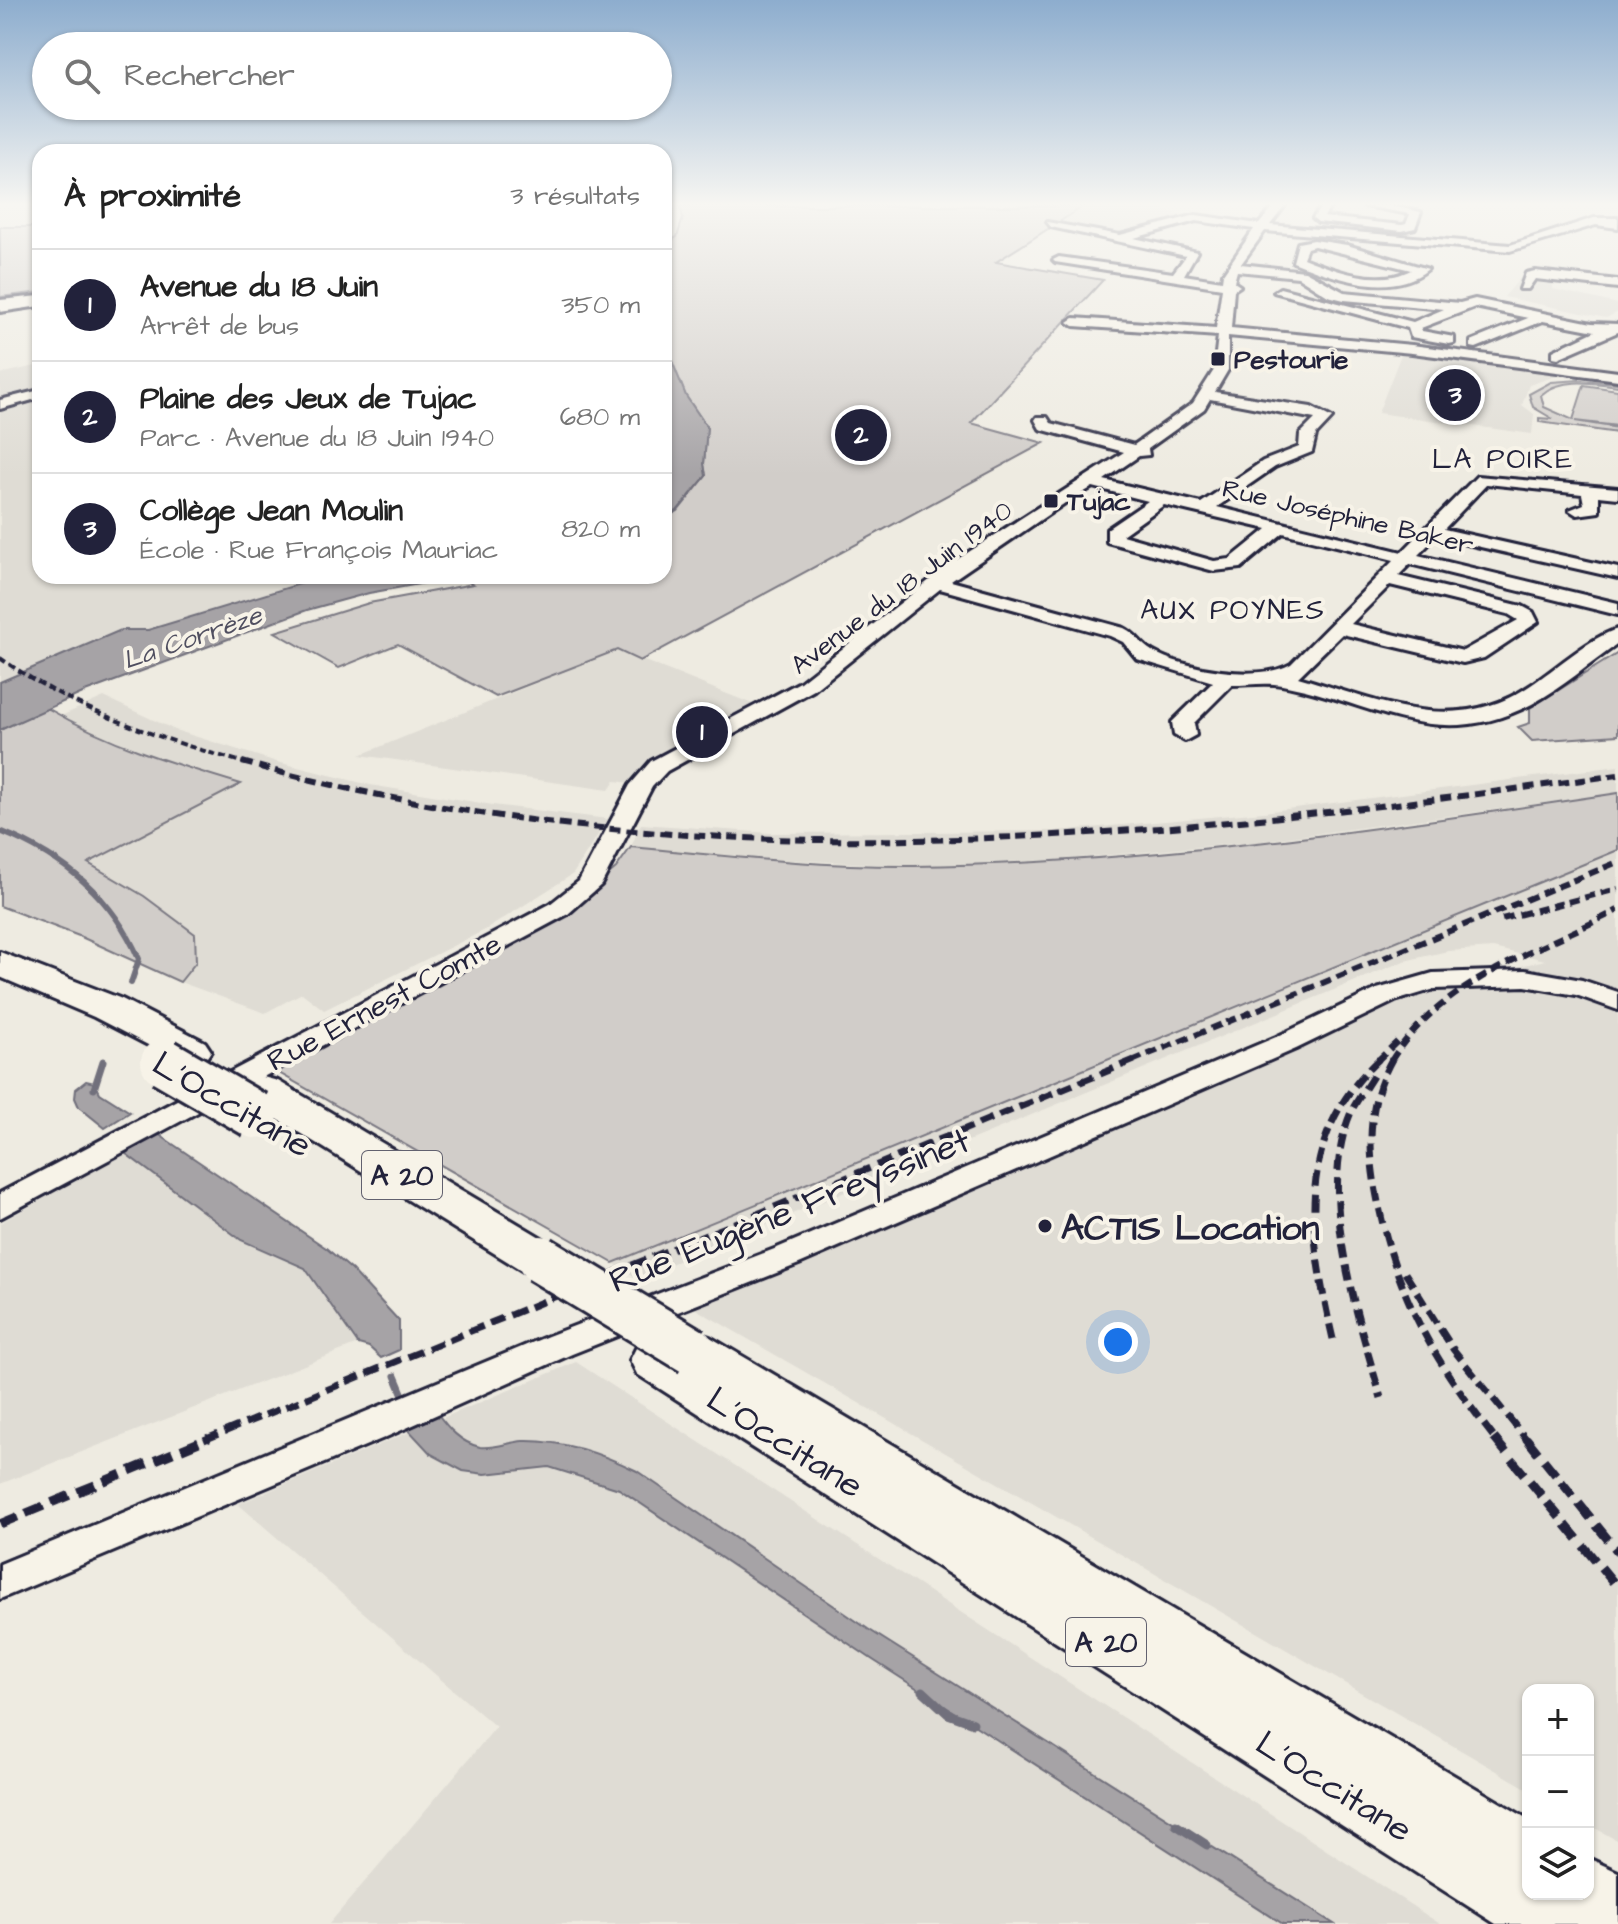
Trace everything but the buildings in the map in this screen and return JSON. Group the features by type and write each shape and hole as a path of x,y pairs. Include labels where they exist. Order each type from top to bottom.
{"highway":[{"path":"0,304 32,301"},
{"name":"L'Occitane","path":"0,963 108,1008 178,1056 674,1356 1556,1924"},
{"name":"L'Occitane","path":"0,986 178,1056"},
{"name":"L'Occitane","path":"674,1356 1522,1851"},
{"path":"1594,1895 1618,1909"}],"street":[{"name":"Avenue du 18 Juin 1940","path":"941,584 1096,483 1199,406 1221,370 1235,327 1231,296"},
{"path":"1301,296 1414,326 1475,303 1613,328"},
{"path":"1357,296 1460,307"},
{"path":"1476,344 1543,316"},
{"path":"1074,322 1412,349 1618,376"},
{"path":"1414,326 1416,334 1424,337 1618,362"},
{"path":"1558,354 1613,328"},
{"name":"Avenue du 18 Juin 1940","path":"1139,451 1210,400 1226,381 1234,344 1231,335"},
{"path":"0,405 32,397"},
{"path":"1204,509 1269,464 1307,449 1308,434 1325,418 1322,415 1210,400"},
{"path":"1042,420 1045,426 1139,451"},
{"path":"1281,678 1298,668 1483,479 1618,493"},
{"name":"Avenue du 18 Juin 1940","path":"625,817 638,796 688,757 818,686 941,584 1030,518 1096,483"},
{"name":"Rue Joséphine Baker","path":"1096,483 1618,607"},
{"path":"1577,510 1593,508 1590,490"},
{"path":"1161,499 1113,533 1113,538 1214,566 1229,566 1280,527"},
{"path":"1432,531 1618,573"},
{"path":"1339,627 1463,657 1477,654 1528,622 1526,616 1515,610 1385,578"},
{"path":"941,584 1117,632 1153,659 1227,679 1281,678 1408,716 1452,720 1496,711 1525,699 1618,635"},
{"path":"1185,735 1183,722 1227,679"},
{"name":"Rue Ernest Comte","path":"0,1196 544,909 589,879 625,817"},
{"name":"Rue Ernest Comte","path":"0,1207 545,917 589,885 589,879"},
{"name":"Rue Eugène Freyssinet","path":"0,1582 371,1428 560,1345 788,1256 1286,1043 1386,995 1433,981 1525,978 1582,988 1618,1002"}],"shaded area":[{"path":"672,296 1088,296 971,423 1044,443 640,661 617,650 496,697 398,644 339,668 275,632 369,603 473,584 672,584 672,514 678,511 706,476 707,427 686,396 672,361"},
{"path":"1582,296 1618,304 1618,312 1606,318 1504,297"},
{"path":"1402,352 1565,373 1529,385 1522,405 1534,414 1532,434 1378,413"},
{"path":"32,367 32,584 300,584 148,630 121,630 0,682 0,374"},
{"path":"1580,380 1618,383 1618,386 1567,383 1541,395 1544,407 1573,420 1584,385 1618,390 1618,426 1575,421 1618,428 1618,433 1539,422 1539,418 1553,419 1533,407 1529,394 1551,382"},
{"path":"617,650 755,705 657,755 630,783 615,781 609,790 360,755"},
{"path":"1618,653 1618,735 1532,741 1518,727 1530,723 1530,708"},
{"path":"104,697 175,730 277,762 370,785 493,805 608,819 573,874 487,929 324,1010 302,993 265,1013 180,982 196,962 144,896 88,864 240,784 151,757 61,716"},
{"path":"47,708 118,743 241,784 88,863 144,896 195,934 196,962 180,982 79,936 0,906 0,730"},
{"path":"1618,766 1618,793 1256,842 1055,860 913,866 749,858 631,847 641,824 770,833 1057,831 1264,812"},
{"path":"1618,793 1618,850 613,1263 272,1069 559,916 616,868 631,847 843,865 1002,864 1268,842"},
{"path":"1618,850 1618,1841 1594,1827 1594,1684 1522,1684 1522,1786 694,1308 1418,992 1545,960 1493,948 1448,951 1404,961 637,1278 613,1263"},
{"path":"125,1153 241,1240 305,1268 358,1344 0,1484 0,1223"},
{"path":"576,1362 1440,1924 329,1924 496,1727 238,1504"}],"water":[{"path":"672,361 686,396 707,427 706,476 672,514"},
{"name":"La Corrèze","path":"300,584 419,584 369,593 307,610 85,692 0,730 0,682 121,630 148,630"},
{"path":"86,1081 95,1083 100,1093 130,1112 105,1128 79,1107 75,1098 76,1089"},
{"path":"158,1134 326,1248 352,1270 399,1321 399,1350 381,1358 369,1347 358,1344 305,1268 241,1240 125,1153"},
{"path":"437,1413 450,1429 473,1445 490,1447 523,1441 552,1443 596,1454 637,1471 868,1629 1334,1924 1283,1924 873,1660 619,1489 549,1467 485,1474 463,1471 431,1454 405,1426"}],"waterway":[{"path":"0,831 65,866 100,897 128,936 139,959 131,983"},
{"path":"94,1089 103,1061"},
{"path":"395,1376 403,1395"},
{"path":"923,1691 948,1714 973,1723"},
{"path":"1176,1825 1207,1845"}],"railway":[{"path":"0,658 58,693 120,722 244,762"},
{"path":"244,762 412,801 583,826 755,838 928,840 1101,832 1274,818 1618,775"},
{"path":"244,762 249,764"},
{"path":"1132,1061 1618,862"},
{"path":"1502,919 1618,889"},
{"path":"1391,1061 1412,1033 1436,1009 1464,989 1524,955 1618,910"},
{"path":"1378,1060 1400,1039"},
{"path":"204,1440 1137,1059"},
{"path":"1333,1339 1314,1226 1320,1156 1332,1122 1351,1090 1378,1060"},
{"path":"1391,1061 1377,1095 1371,1132 1375,1187 1388,1242 1409,1303 1423,1331 1455,1385 1496,1440"},
{"path":"1373,1076 1353,1108 1342,1140 1338,1176 1344,1253 1361,1330 1381,1398"},
{"path":"1405,1273 1453,1349 1527,1440"},
{"path":"0,1524 209,1438"},
{"path":"1494,1438 1618,1588"},
{"path":"1526,1438 1618,1552"}],"place":[{"name":"Pestourie","path":"1218,359"},
{"name":"Collège Jean Moulin","path":"1455,395"},
{"name":"Plaine des Jeux de Tujac","path":"861,435"},
{"name":"Tujac","path":"1051,501"},
{"name":"Avenue du 18 Juin","path":"702,732"},
{"name":"ACTIS Location","path":"1045,1226"}],"district":[{"name":"LA POIRE","path":"1503,458"},
{"name":"AUX POYNES","path":"1233,609"}]}
